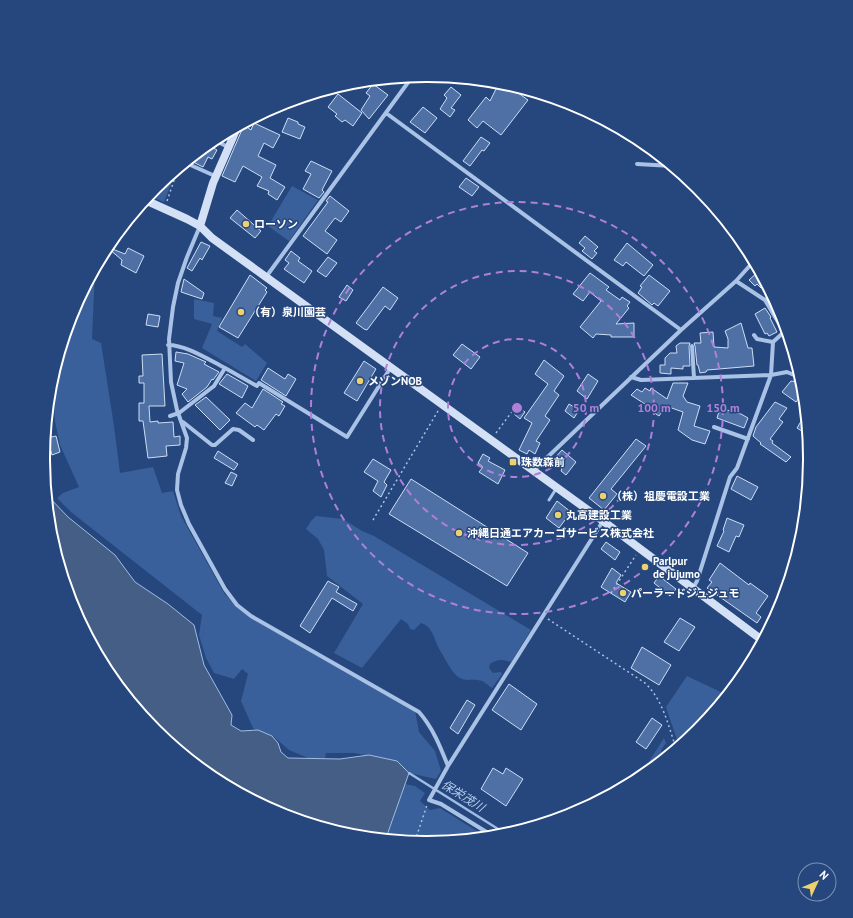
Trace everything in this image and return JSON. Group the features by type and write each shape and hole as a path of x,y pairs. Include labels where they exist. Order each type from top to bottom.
{"street":[{"path":"266,277 408,83"},
{"path":"386,113 681,330"},
{"path":"233,136 215,176 200,226 178,283 173,307 168,345 171,382 187,443 178,474 177,490 181,505 189,524 229,594 237,605 251,616 419,712 428,722 435,734 448,766"},
{"path":"221,144 228,147"},
{"path":"637,164 662,165"},
{"path":"191,165 215,176"},
{"path":"151,203 200,226 212,238 534,470 758,637"},
{"path":"534,470 681,330 736,281 750,266"},
{"path":"736,281 764,300 775,318"},
{"path":"693,588 697,581 730,477 737,468 771,375 771,354 773,342 782,334"},
{"path":"754,335 757,339 773,342"},
{"path":"168,345 174,345 198,354 256,386 259,383 347,437 391,367"},
{"path":"692,346 694,378"},
{"path":"170,416 179,413 214,386 225,368"},
{"path":"631,378 641,380 694,378 771,375 787,372 793,375"},
{"path":"182,422 212,445 215,445 233,429 239,430 253,440"},
{"path":"714,427 748,439"},
{"path":"484,831 441,804 429,800 448,766 603,521"}],"lane":[{"path":"549,500 557,488"}],"path":[{"path":"164,209 174,179"},
{"path":"373,520 442,404"},
{"path":"492,440 514,410"},
{"path":"611,593 641,549"},
{"path":"543,616 645,683 653,690 658,698 674,743"},
{"path":"418,836 429,800"}],"shaded area":[{"path":"170,184 171,184 164,202 155,198"},
{"path":"292,186 318,200 289,241 268,226"},
{"path":"94,282 92,339 101,343 120,473 153,467 162,493 173,491 181,516 224,593 235,605 415,711 419,732 435,751 441,771 436,779 409,773 397,761 354,753 326,753 325,758 308,758 289,750 273,736 260,734 253,728 241,701 248,674 242,669 234,679 214,673 206,658 199,635 202,615 71,512 57,498 63,493 79,487 60,445 55,421 54,404 63,362 79,315"},
{"path":"194,299 214,303 213,316 222,318 217,331 242,347 245,344 267,363 256,381 202,348 212,324 194,319"},
{"path":"52,501 68,517 115,555 135,582 168,604 194,625 204,665 232,715 231,725 241,731 258,730 272,736 278,743 281,752 288,758 340,759 369,755 397,761 409,773 388,833 329,823 282,807 238,785 197,758 160,725 143,707 113,668 100,647 89,626 70,580 57,532"},
{"path":"316,516 343,519 531,630 511,662 500,660 490,664 489,668 493,673 501,672 502,674 492,688 482,681 464,680 457,676 451,669 428,627 421,623 414,630 410,629 408,624 401,619 362,668 334,653 363,604 327,576 324,550 318,539 306,529"},
{"path":"687,676 722,692 710,707 677,740 666,707"},
{"path":"664,738 666,743 661,750 662,753 647,764"},
{"path":"405,784 415,786 425,793 420,801 430,810 440,808 478,832 426,836 388,833"}],"building":[{"path":"376,86 388,95 369,119 361,110 370,96 366,93 371,87"},
{"path":"451,87 461,95 451,108 455,110 450,117 440,109 447,98 444,95"},
{"path":"496,89 520,94 528,100 501,135 483,121 477,128 468,120 486,97 490,101"},
{"path":"338,94 362,113 353,126 345,120 342,122 335,116 337,114 328,107"},
{"path":"423,107 437,118 425,133 410,122"},
{"path":"288,118 305,127 300,139 282,132"},
{"path":"255,124 280,135 273,148 264,143 258,156 276,165 270,178 285,187 277,200 268,194 269,191 257,186 262,177 243,166 235,182 222,176 241,131 248,128 251,130"},
{"path":"481,137 490,143 484,151 482,150 470,166 463,161"},
{"path":"214,148 217,150 212,159 208,157 203,167 194,163"},
{"path":"311,161 332,171 322,190 324,192 319,198 303,189 311,174 305,171"},
{"path":"466,178 479,187 472,196 459,187"},
{"path":"330,196 349,211 341,222 335,218 325,231 337,240 327,254 303,236 328,202 326,201"},
{"name":"ローソン","path":"237,210 261,231 255,238 230,218"},
{"path":"585,236 598,247 594,251 597,253 592,259 582,251 585,248 579,243"},
{"path":"201,242 210,246 202,260 200,258 192,271 187,268"},
{"path":"627,243 653,265 644,276 626,262 623,266 614,260"},
{"path":"128,248 144,256 136,273 121,265 122,260 112,252 113,249 125,254"},
{"path":"291,251 300,258 298,261 312,271 304,283 284,269 289,263 285,260"},
{"path":"328,257 337,263 326,277 317,271"},
{"path":"590,273 609,287 606,290 620,300 622,297 630,302 627,306 629,308 616,324 634,323 634,337 611,337 611,335 596,334 593,338 580,327 601,301 590,292 583,301 573,294"},
{"name":"（有）泉川園芸","path":"250,275 267,288 265,290 267,292 238,338 219,327"},
{"path":"649,275 670,291 658,306 654,303 652,305 638,293 642,287 640,286"},
{"path":"755,275 762,287 757,284 755,286 749,280"},
{"path":"184,279 204,293 202,299 181,292"},
{"path":"347,285 353,290 346,301 339,297"},
{"path":"383,287 398,298 390,310 385,306 367,330 364,329 356,323"},
{"path":"765,308 771,317 770,318 777,332 769,336 767,333 765,334 755,314"},
{"path":"148,314 160,316 158,327 146,325"},
{"path":"741,323 748,348 752,348 754,366 707,370 706,372 700,373 697,365 694,343 701,343 700,333 713,332 714,347 728,348 728,339 725,331"},
{"path":"680,343 690,343 690,366 683,366 683,369 671,368 671,374 660,373 660,365 665,365 665,358 670,353 677,353 676,346"},
{"path":"462,344 480,357 471,369 453,355"},
{"path":"176,352 188,354 206,362 204,364 219,372 207,387 188,402 182,394 187,389 177,385 184,363 175,361"},
{"path":"162,354 165,406 149,406 150,422 173,422 174,437 180,436 180,445 166,446 167,456 148,458 143,421 139,421 139,403 144,403 144,383 139,383 139,376 143,376 142,355"},
{"path":"544,360 564,376 554,391 559,395 545,416 550,420 536,441 540,443 535,454 529,450 527,454 519,450 532,423 524,418 548,384 535,374"},
{"name":"メゾンNOB","path":"364,361 376,369 357,401 344,393"},
{"path":"268,368 285,379 288,374 296,379 286,396 261,380"},
{"path":"227,374 248,386 242,398 219,384"},
{"path":"588,374 598,381 587,399 577,391"},
{"path":"791,381 795,382 798,399 796,402 782,392"},
{"path":"673,383 688,383 683,396 687,402 700,406 694,426 710,431 705,444 692,440 678,430 683,412 666,406 659,416 647,408 648,406 631,395 637,389 642,392 645,388 650,391 651,388 667,399"},
{"path":"263,389 283,402 281,404 285,406 279,416 276,414 264,430 257,425 255,427 236,413 245,403 252,408"},
{"path":"206,397 230,420 220,430 195,405"},
{"path":"775,402 787,408 779,419 783,422 770,439 773,441 772,443 791,457 786,462 760,444 761,443 753,436 756,427"},
{"path":"569,404 579,410 574,418 565,411"},
{"path":"519,407 525,412 520,419 514,414"},
{"path":"720,408 741,414 748,418 744,428 717,418"},
{"path":"801,421 802,431 797,428"},
{"path":"56,436 60,452 52,455 50,449 51,437"},
{"path":"636,439 646,446 611,489 617,494 604,510 589,498"},
{"path":"562,450 576,462 566,475 561,471 562,468 554,459"},
{"path":"218,451 238,464 234,470 214,458"},
{"path":"483,454 490,458 488,461 505,470 498,484 479,472 483,467 478,463"},
{"path":"373,459 391,470 384,482 387,485 381,497 373,491 378,481 364,472"},
{"path":"231,472 237,475 232,486 225,483"},
{"path":"737,476 758,487 751,500 731,489"},
{"name":"沖縄日通エアカーゴサービス株式会社","path":"411,479 528,553 507,586 389,514"},
{"name":"丸高建設工業","path":"557,501 571,512 559,528 546,518"},
{"path":"727,518 744,525 739,537 736,536 729,552 717,546 724,531"},
{"path":"606,542 620,552 615,560 601,549"},
{"path":"720,563 749,585 750,583 768,596 756,613 761,617 757,623 707,588 712,582 709,580"},
{"path":"612,568 621,575 616,583 631,592 625,602 601,587"},
{"path":"659,576 676,589 670,596 654,583"},
{"path":"328,581 339,587 336,592 357,604 353,611 332,598 310,633 300,626"},
{"path":"680,618 695,627 679,651 664,642"},
{"path":"642,647 671,665 659,685 631,668"},
{"path":"509,684 537,704 521,730 492,710"},
{"path":"467,700 475,705 458,734 450,728"},
{"path":"652,718 662,725 646,749 636,742"},
{"path":"493,768 503,774 506,768 523,779 506,806 481,789"}],"waterway":[{"name":"保栄茂川","path":"409,773 497,828"}],"place":[{"name":"ローソン","path":"246,224"},
{"name":"（有）泉川園芸","path":"241,312"},
{"name":"メゾンNOB","path":"360,381"},
{"name":"珠数森前","path":"513,462"},
{"name":"（株）祖慶電設工業","path":"603,496"},
{"name":"丸高建設工業","path":"558,515"},
{"name":"沖縄日通エアカーゴサービス株式会社","path":"459,533"},
{"name":"Parlpur de jujumo","path":"645,567"},
{"name":"パーラードジュジュモ","path":"623,593"}]}
